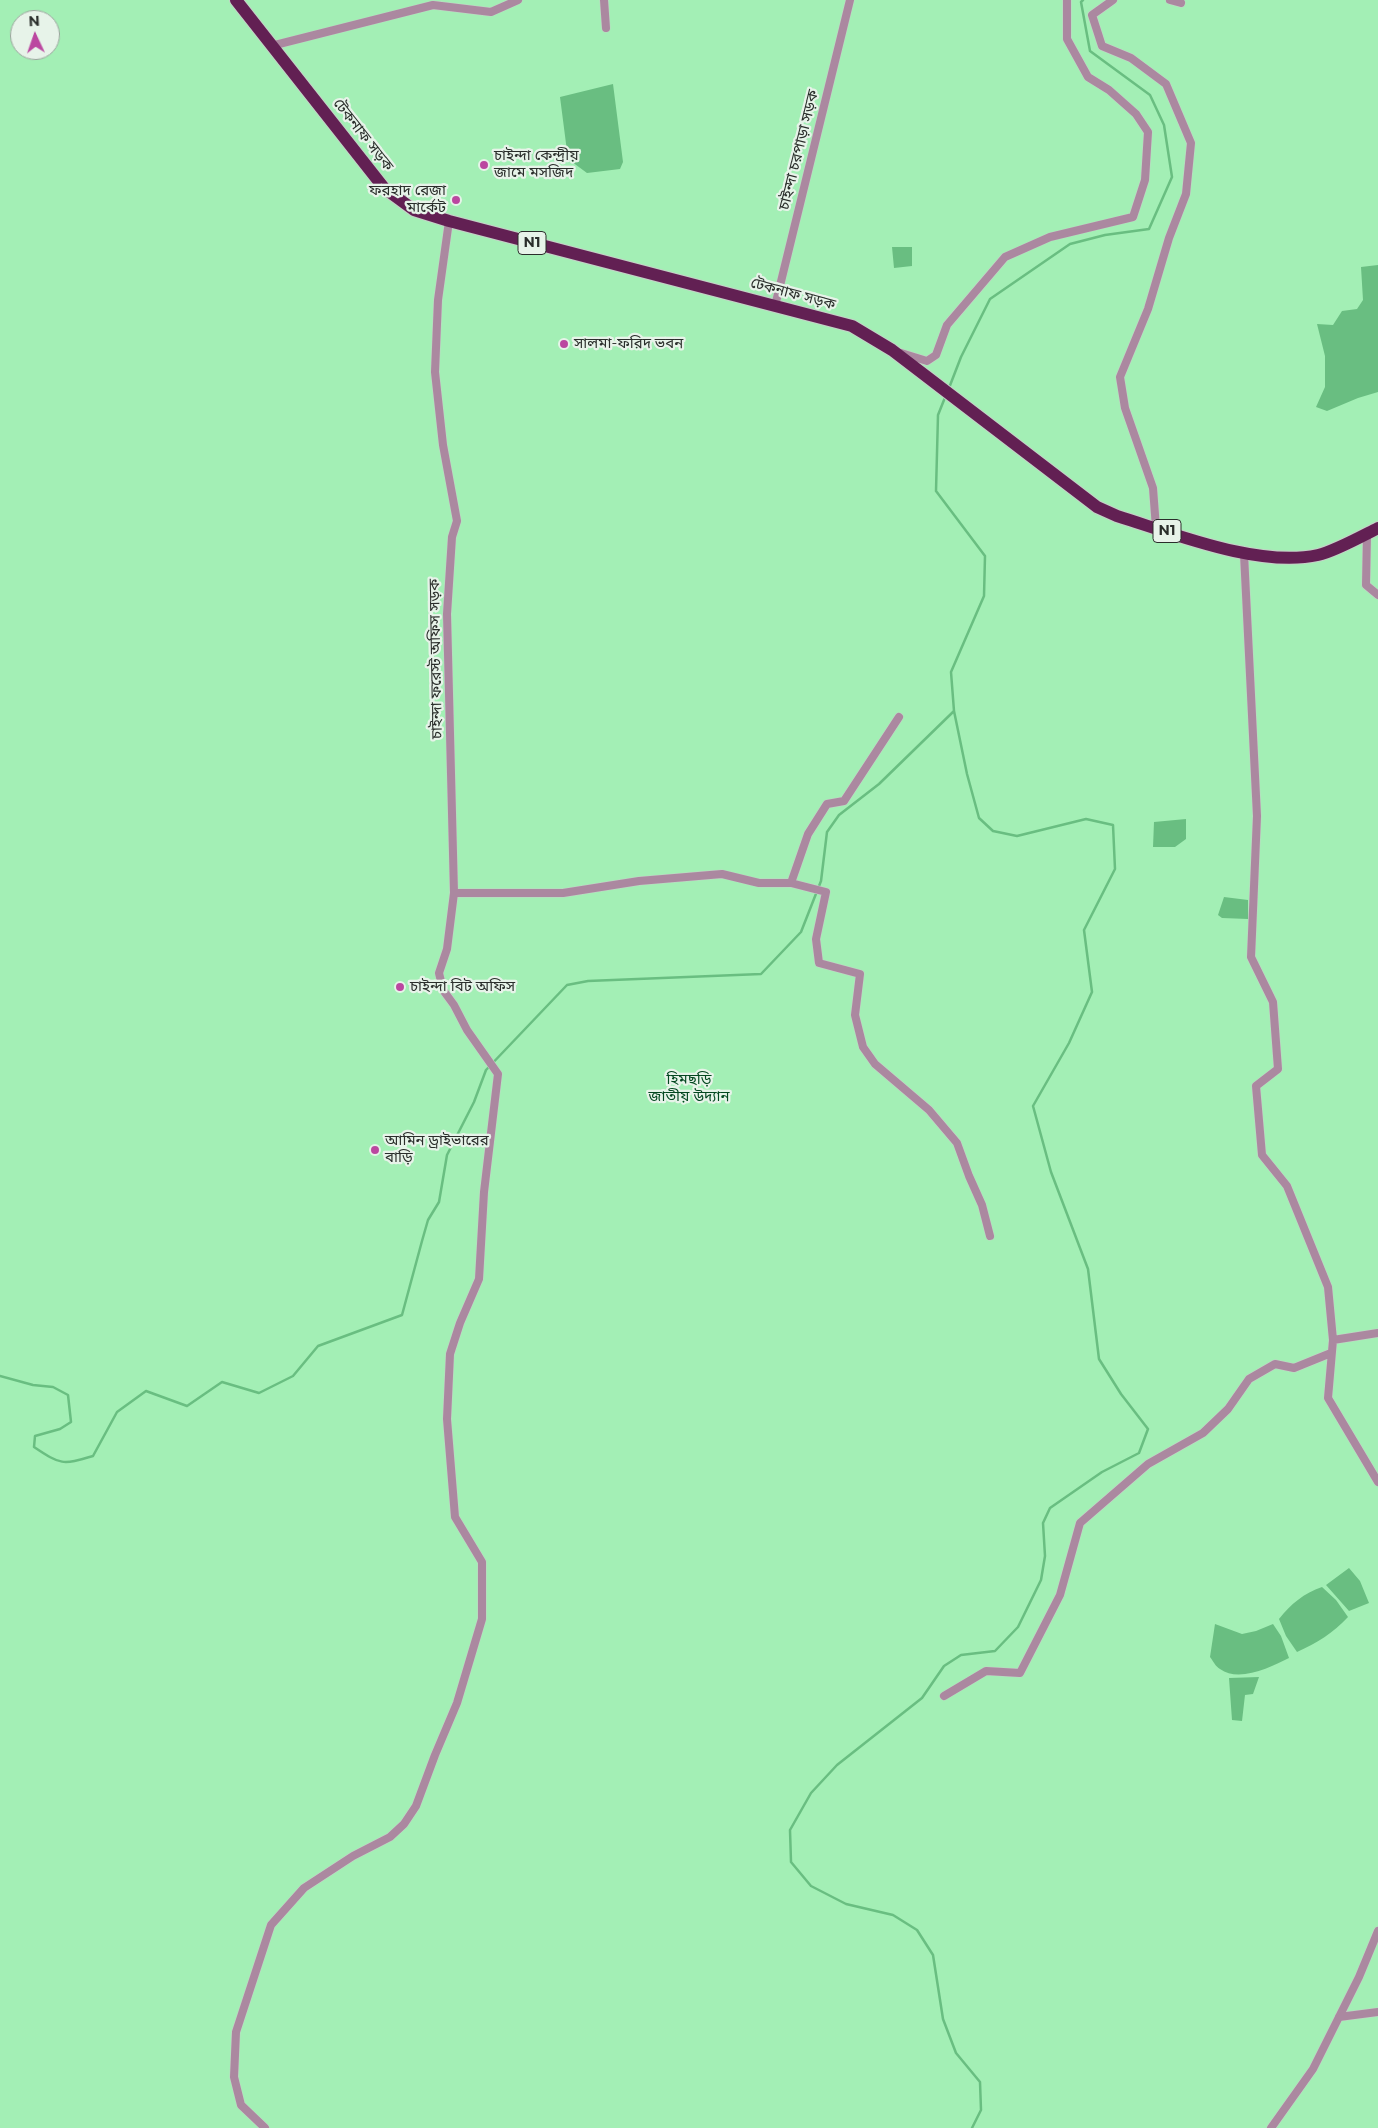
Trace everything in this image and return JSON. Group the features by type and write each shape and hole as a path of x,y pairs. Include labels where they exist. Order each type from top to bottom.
{"highway":[{"name":"টেকনাফ সড়ক","path":"236,0 384,188 414,210 449,221 852,326 892,350 1097,508 1117,516 1244,554 1275,558 1319,555 1372,531"}],"street":[{"path":"271,46 432,5 491,12 518,0"},
{"path":"604,0 606,28"},
{"name":"চাইন্দা চরপাড়া সড়ক","path":"775,306 850,0"},
{"path":"892,350 927,361 936,355 947,325 1005,257 1050,237 1133,217 1145,180 1148,132 1136,114 1109,90 1088,77 1067,39 1067,0"},
{"path":"1113,0 1092,15 1102,46 1131,58 1166,84 1191,143 1186,194 1169,238 1148,309 1120,377 1125,408 1153,488 1156,528"},
{"path":"1170,0 1181,3"},
{"name":"চাইন্দা ফরেস্ট অফিস সড়ক","path":"265,2128 241,2105 234,2077 236,2032 271,1925 304,1888 353,1856 390,1837 404,1824 416,1806 434,1755 457,1703 482,1619 482,1562 456,1517 447,1419 450,1354 460,1323 479,1279 484,1192 498,1074 467,1030 444,990 439,974 447,949 454,893 447,614 452,537 457,521 443,445 435,372 438,300 449,221"},
{"path":"1372,531 1366,586 1378,595"},
{"path":"1244,554 1257,816 1251,957 1273,1002 1278,1069 1256,1086 1262,1155 1287,1186 1328,1286 1333,1340 1328,1398 1378,1482"},
{"path":"791,883 808,834 827,804 844,801 899,717"},
{"path":"454,893 563,892 639,880 722,874 759,883 803,885 826,892 816,938 819,963 860,974 855,1016 863,1047 875,1064 929,1110 957,1143 982,1205 990,1236"},
{"path":"1333,1340 1378,1333"},
{"path":"944,1696 986,1672 1020,1672 1060,1595 1080,1523 1148,1464 1203,1433 1228,1408 1249,1379 1275,1364 1294,1368 1331,1353"},
{"path":"1271,2128 1313,2069 1359,1977 1378,1931"},
{"path":"1339,2017 1378,2012"}],"green space":[{"name":"হিমছড়ি জাতীয় উদ্যান","path":"0,0 1378,0 1378,2128 0,2128"}],"shaded area":[{"path":"613,84 623,162 620,169 587,173 568,159 560,97"},
{"path":"892,247 912,247 912,266 894,268"},
{"path":"1378,265 1378,392 1327,411 1316,407 1325,387 1325,356 1317,324 1333,325 1342,311 1357,309 1363,300 1361,267"},
{"path":"1186,819 1186,839 1175,847 1153,847 1154,822"},
{"path":"1224,897 1248,900 1248,919 1222,918 1218,915"},
{"path":"1349,1568 1360,1581 1369,1603 1349,1611 1326,1585"},
{"path":"1322,1587 1336,1600 1348,1617 1324,1637 1297,1652 1286,1636 1279,1619 1298,1600 1309,1592"},
{"path":"1215,1624 1242,1634 1273,1624 1281,1636 1289,1658 1255,1672 1245,1674 1228,1673 1217,1667 1210,1657"},
{"path":"1259,1677 1253,1694 1245,1695 1242,1721 1232,1720 1229,1678"}],"waterway":[{"path":"949,388 961,357 990,299 1070,244 1105,235 1149,229 1172,177 1164,125 1150,95 1090,51 1081,2 1083,0"},
{"path":"946,395 938,415 936,491 985,556 984,596 951,672 954,711 967,774 979,818 993,831 1017,836 1086,819 1113,825 1115,869 1084,930 1092,992 1069,1043 1033,1106 1051,1172 1088,1269 1099,1359 1121,1394 1148,1429 1139,1453 1102,1472 1050,1508 1043,1523 1045,1556 1041,1580 1018,1627 995,1651 961,1655 944,1666 922,1698 837,1765 811,1793 790,1830 791,1862 811,1886 846,1904 893,1915 917,1930 933,1955 943,2019 956,2053 980,2082 981,2110 972,2128"},
{"path":"0,1376 33,1385 53,1387 68,1395 71,1422 60,1429 35,1436 34,1447 56,1460 68,1462 93,1456 117,1412 146,1391 187,1406 222,1382 259,1393 293,1376 318,1346 402,1315 428,1220 439,1202 447,1155 474,1102 486,1070 567,985 588,981 761,974 801,932 821,881 827,832 839,815 879,784 954,711"}],"place":[{"name":"চাইন্দা কেন্দ্রীয় জামে মসজিদ","path":"484,165"},
{"name":"ফরহাদ রেজা মার্কেট","path":"456,200"},
{"name":"সালমা-ফরিদ ভবন","path":"564,344"},
{"name":"চাইন্দা বিট অফিস","path":"400,987"},
{"name":"আমিন ড্রাইভারের বাড়ি","path":"375,1150"}]}
